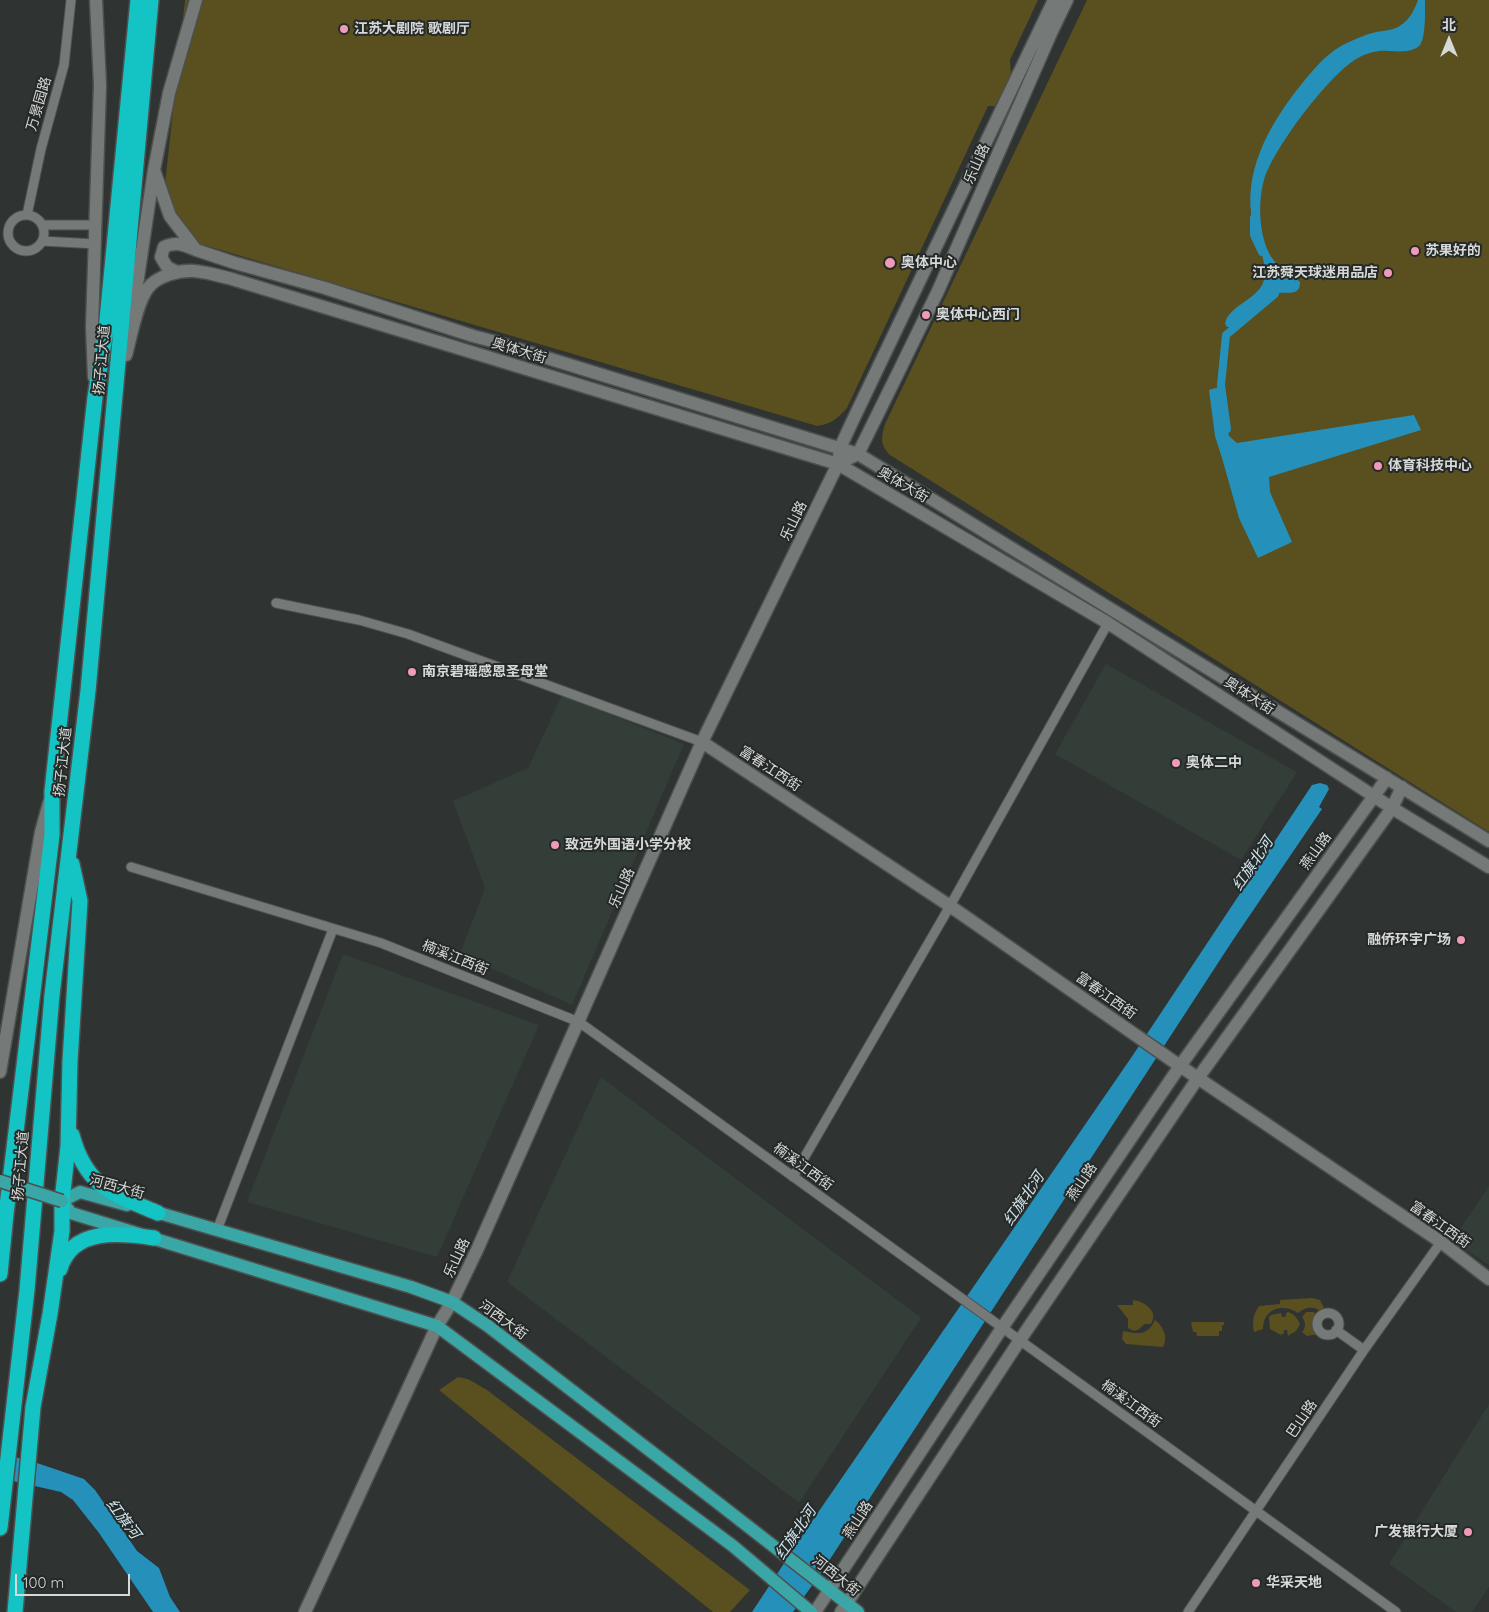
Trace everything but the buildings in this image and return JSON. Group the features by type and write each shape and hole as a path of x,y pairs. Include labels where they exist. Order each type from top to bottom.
{"highway":[{"name":"扬子江大道","path":"0,1274 52,835 52,791 95,397 106,330 138,0"},
{"name":"扬子江大道","path":"0,1528 27,1290 52,995 88,691 151,0"},
{"path":"15,1612 33,1407 54,1290 62,1231 62,1201 68,1146 80,901 70,853"},
{"path":"69,1116 76,1149 85,1167 95,1180 110,1192 158,1213"},
{"path":"54,1290 61,1264 72,1248 80,1243 91,1238 114,1234 154,1238"}],"main road":[{"path":"0,1181 62,1201 71,1212 437,1326 717,1534 813,1612"},
{"name":"河西大街","path":"62,1201 80,1192 411,1287 452,1302 488,1326 784,1554 829,1590 844,1608 858,1612"}],"street":[{"name":"万景园路","path":"27,215 41,149 64,65 71,0"},
{"path":"95,397 92,327 100,85 96,0"},
{"path":"107,481 154,170 169,93 196,0"},
{"name":"乐山路","path":"305,1612 437,1326 452,1302 579,1022 702,742 838,464 840,448 1054,0"},
{"name":"乐山路","path":"858,454 938,291 1067,0"},
{"path":"154,170 170,216 196,250"},
{"path":"27,215 42,224 44,236 34,249 22,250 12,244 4,233 16,218 27,215"},
{"path":"42,224 96,224"},
{"path":"42,241 96,244"},
{"name":"奥体大街","path":"1489,841 858,454 473,336 325,288 235,263 181,244 172,243 164,247 161,257 166,267 177,272 193,271 232,279 838,464 1108,623 1392,808 1489,868"},
{"path":"126,355 140,306 148,288 165,276 177,272"},
{"path":"838,464 858,454"},
{"path":"276,603 359,620 408,634 702,742"},
{"path":"793,1177 950,906 1108,623"},
{"name":"富春江西街","path":"702,742 950,906 1139,1038 1440,1242 1489,1279"},
{"name":"燕山路","path":"813,1612 1002,1328 1180,1066 1387,778"},
{"path":"844,1608 1019,1341 1198,1078 1392,808 1402,787"},
{"name":"扬子江大道","path":"0,1072 41,832 52,791"},
{"name":"楠溪江西街","path":"131,867 381,943 579,1022 1396,1612"},
{"path":"217,1230 333,929"},
{"name":"巴山路","path":"1188,1612 1364,1350 1440,1242"},
{"path":"1336,1330 1364,1350"}],"shaded area":[{"path":"185,0 1038,0 1010,60 1011,76 995,106 988,106 847,408 834,420 817,426 197,243 172,211 165,184"},
{"path":"1087,0 1489,0 1489,832 890,455 884,448 882,437 885,424"},
{"name":"奥体二中","path":"1106,664 1297,772 1241,860 1055,754"},
{"name":"致远外国语小学分校","path":"562,695 684,744 572,1005 460,954 485,888 453,801 528,768"},
{"path":"343,954 539,1025 437,1257 247,1202"},
{"path":"601,1077 921,1318 799,1503 507,1282"},
{"path":"1489,1186 1489,1265 1452,1241"},
{"path":"1312,1298 1320,1300 1325,1310 1309,1308 1298,1313 1286,1308 1275,1309 1266,1316 1263,1329 1254,1332 1255,1312 1259,1306 1280,1304 1280,1300"},
{"path":"1133,1300 1150,1308 1153,1315 1151,1324 1145,1324 1135,1331 1128,1328 1128,1319 1117,1305 1133,1305"},
{"path":"1287,1312 1292,1313 1300,1324 1296,1331 1288,1336 1287,1330 1284,1330 1284,1333 1281,1335 1270,1329 1269,1317 1271,1315 1281,1313 1282,1317 1285,1317"},
{"path":"1306,1312 1317,1314 1313,1326 1318,1334 1307,1336 1302,1332 1305,1324 1302,1317"},
{"path":"1155,1320 1164,1332 1165,1340 1163,1347 1126,1344 1122,1339 1123,1331 1142,1333 1149,1329"},
{"path":"1191,1322 1224,1322 1224,1325 1222,1325 1222,1331 1219,1331 1219,1336 1197,1336 1196,1332 1193,1332"},
{"path":"458,1377 468,1379 487,1390 750,1590 730,1612 713,1612 439,1390"},
{"path":"1489,1404 1489,1587 1472,1612 1456,1612 1389,1564"}],"water":[{"path":"1418,0 1425,0 1424,30 1420,45 1406,51 1379,51 1366,54 1346,66 1318,95 1304,113 1269,166 1262,188 1260,206 1261,225 1265,243 1278,265 1300,282 1300,286 1296,291 1279,293 1264,299 1241,321 1232,327 1227,327 1225,324 1231,312 1255,294 1265,277 1264,262 1250,206 1251,188 1254,170 1260,153 1276,121 1296,91 1328,55 1358,38 1398,27 1411,15"},
{"path":"1219,387 1229,436 1237,443 1414,415 1421,430 1269,477 1270,492 1292,542 1258,558 1239,518 1215,436 1209,390"},
{"path":"1320,783 1327,785 1329,789 1319,807 1322,809 1233,940 821,1573 793,1612 752,1612 806,1530 1133,1055 1312,785"},
{"path":"0,1453 84,1479 95,1490 137,1551 159,1568 170,1597 180,1612 153,1612 99,1533 73,1500 61,1492 0,1478"}],"waterway":[{"path":"1254,218 1254,235 1262,252"},
{"path":"1227,429 1221,385 1226,335 1275,294 1273,287"}],"place":[{"name":"江苏大剧院 歌剧厅","path":"344,29"},
{"name":"苏果好的","path":"1415,251"},
{"name":"奥体中心","path":"890,263"},
{"name":"江苏舜天球迷用品店","path":"1388,273"},
{"name":"奥体中心西门","path":"926,315"},
{"name":"体育科技中心","path":"1378,466"},
{"name":"南京碧瑶感恩圣母堂","path":"412,672"},
{"name":"奥体二中","path":"1176,763"},
{"name":"致远外国语小学分校","path":"555,845"},
{"name":"融侨环宇广场","path":"1461,940"},
{"name":"广发银行大厦","path":"1468,1532"},
{"name":"华采天地","path":"1256,1583"}],"water label":[{"name":"红旗北河","path":"1253,864"},
{"name":"红旗北河","path":"1024,1199"},
{"name":"红旗河","path":"123,1519"},
{"name":"红旗北河","path":"796,1533"}]}
